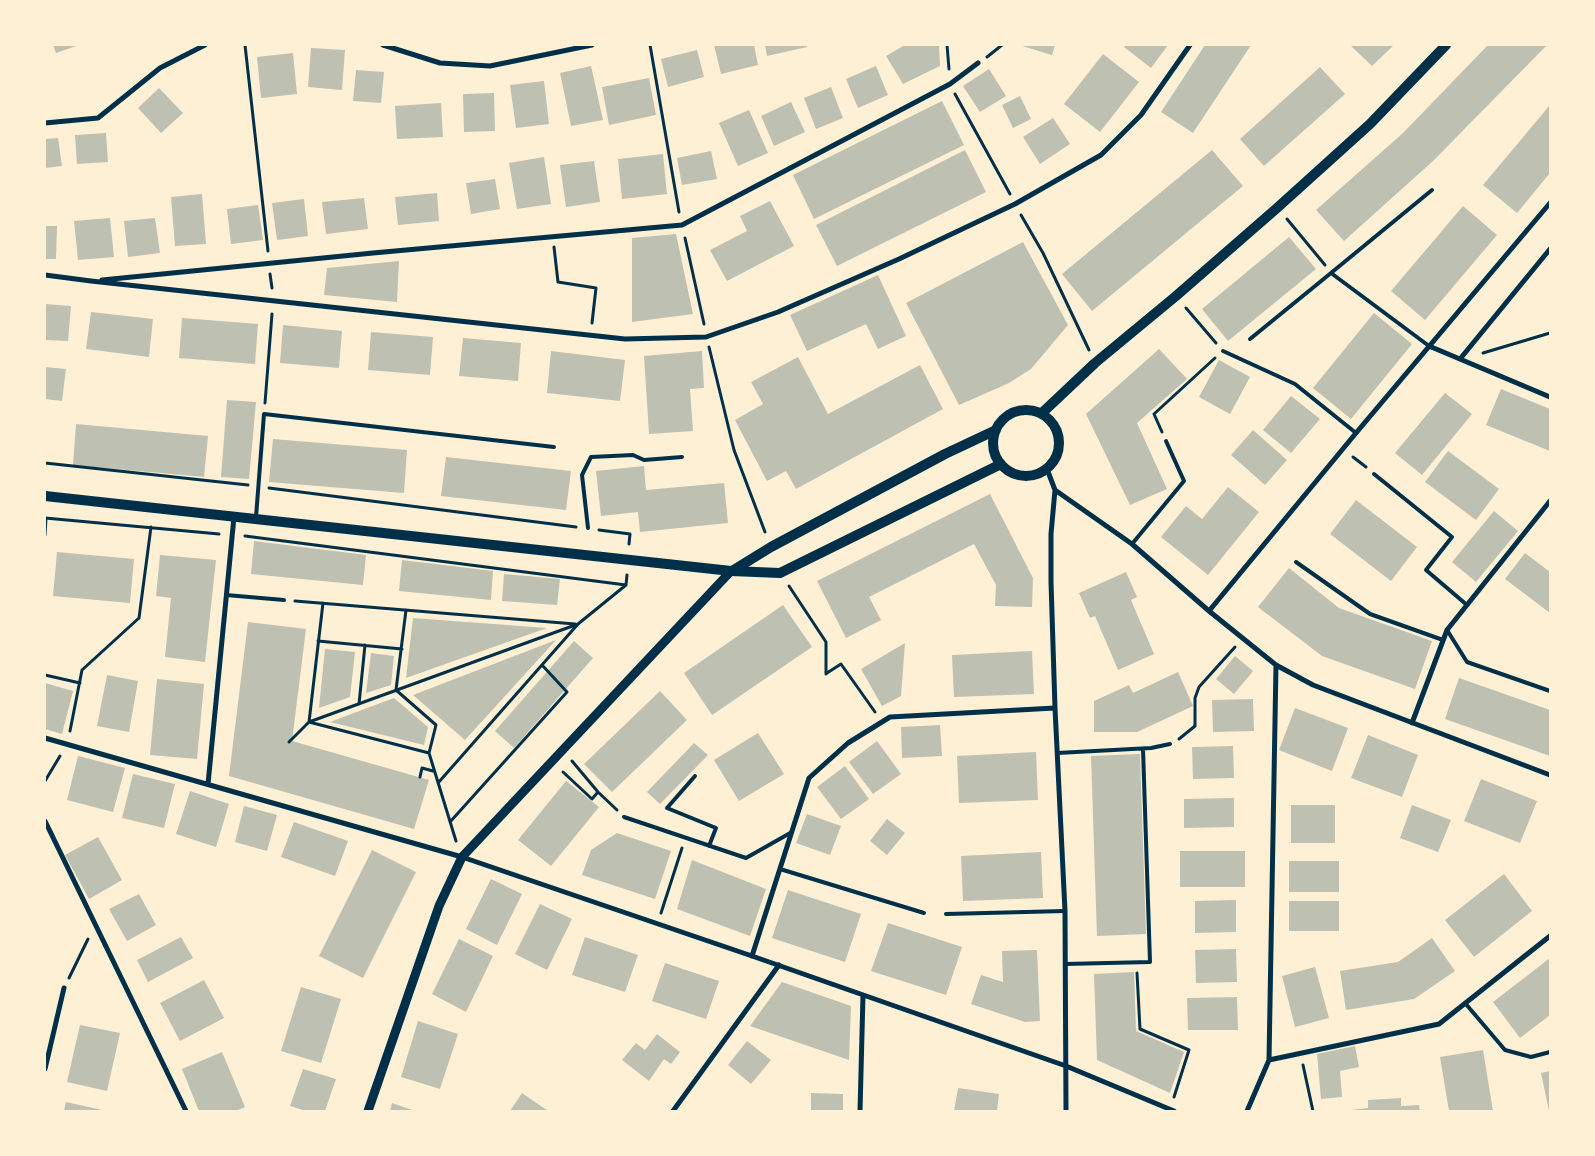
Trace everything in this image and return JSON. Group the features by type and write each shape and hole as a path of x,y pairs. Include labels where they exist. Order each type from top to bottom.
{"main road":[{"path":"1042,413 1095,363 1176,296 1370,124 1446,45"},
{"path":"1028,410 1042,413 1053,422 1059,435 1059,449 1055,460 1047,469 1036,474 1024,476 1013,473 1001,464 996,455 993,442 996,430 1003,419 1014,412 1028,410"},
{"path":"731,571 945,454 996,430"},
{"path":"45,496 731,571 780,573 1001,464"}],"street":[{"path":"45,123 98,118 160,68 206,45"},
{"path":"383,45 440,63 490,66 592,45"},
{"path":"45,275 590,336 625,339 706,336 778,312 899,260 1016,204 1101,155 1141,115 1190,45"},
{"path":"91,281 682,225 950,84 978,63"},
{"path":"1209,611 1343,448 1550,203"},
{"path":"1460,360 1550,249"},
{"path":"1429,346 1550,397"},
{"path":"1047,469 1055,490 1051,534 1050,582 1065,911 1066,1111"},
{"path":"1055,490 1132,544 1209,611 1276,665 1313,685 1550,775"},
{"path":"1412,723 1447,630 1550,501"},
{"path":"208,784 234,517"},
{"path":"368,1111 439,906 462,857 731,571"},
{"path":"1247,1111 1270,1060 1276,665"},
{"path":"752,956 809,778 848,743 890,717 1055,708"},
{"path":"45,738 462,857 779,965 1066,1066 1174,1111"},
{"path":"45,821 186,1111"},
{"path":"1270,1060 1439,1024 1550,936"},
{"path":"673,1111 779,965"},
{"path":"45,1069 64,988"},
{"path":"860,1111 863,995"}],"lane":[{"path":"1250,339 1432,190"},
{"path":"1331,273 1429,346"},
{"path":"1223,351 1295,384 1356,433"},
{"path":"256,519 264,414 554,447"},
{"path":"1132,544 1184,481 1166,441"},
{"path":"588,528 582,475 591,457 633,454 644,460 682,457"},
{"path":"1374,474 1452,537 1426,570 1467,604"},
{"path":"1296,562 1370,614 1443,640"},
{"path":"226,595 284,600"},
{"path":"1447,630 1467,662 1550,691"},
{"path":"1057,754 1143,748 1170,744"},
{"path":"1065,964 1150,962 1143,748"},
{"path":"695,776 667,808 716,828 709,846"},
{"path":"624,817 746,858 792,832"},
{"path":"780,869 924,913"},
{"path":"946,914 1065,911"},
{"path":"1465,1003 1505,1050 1531,1057 1550,1052"}],"path":[{"path":"245,45 273,301 264,414"},
{"path":"650,45 682,225 706,336 734,450 771,548"},
{"path":"947,45 950,84 1043,253 1095,363"},
{"path":"978,63 1002,45"},
{"path":"1277,208 1331,273"},
{"path":"553,237 558,282 596,288 590,336"},
{"path":"1166,441 1154,414 1223,351 1176,296"},
{"path":"1460,360 1550,333"},
{"path":"1343,448 1374,474"},
{"path":"45,463 258,486 630,534 626,585 578,624 438,783"},
{"path":"45,781 67,744 82,670 139,618 153,508"},
{"path":"45,535 46,518 232,535 626,585"},
{"path":"780,573 826,642 826,674 842,664 882,722"},
{"path":"284,600 578,624"},
{"path":"309,722 323,603"},
{"path":"396,690 406,610"},
{"path":"289,742 309,722 578,624"},
{"path":"1170,744 1184,737 1195,726 1195,698 1199,687 1243,638"},
{"path":"318,641 402,649"},
{"path":"358,704 365,645"},
{"path":"450,822 567,692 542,665"},
{"path":"45,675 80,683"},
{"path":"396,690 436,725 429,754 462,857"},
{"path":"309,722 429,754"},
{"path":"562,750 598,792 624,817"},
{"path":"551,762 592,799 598,792"},
{"path":"420,777 422,768 434,771"},
{"path":"658,924 685,838"},
{"path":"64,988 95,924"},
{"path":"1137,977 1140,1029 1189,1050 1174,1096"},
{"path":"1300,1054 1313,1111"}],"building":[{"path":"53,45 79,45 56,53"},
{"path":"714,45 754,45 758,65 721,74"},
{"path":"765,45 806,45 807,47 767,56"},
{"path":"905,45 939,45 940,66 903,84 886,56"},
{"path":"1019,45 1055,45 1052,55"},
{"path":"1125,45 1168,45 1151,68 1124,47"},
{"path":"1205,45 1251,45 1193,133 1161,112"},
{"path":"1350,45 1394,45 1372,66"},
{"path":"1488,45 1547,45 1433,161 1344,241 1316,210 1403,133"},
{"path":"311,48 345,50 342,90 308,87"},
{"path":"697,50 704,77 668,87 661,59"},
{"path":"293,53 297,94 261,98 257,57"},
{"path":"1103,54 1139,82 1100,132 1064,104"},
{"path":"591,66 603,120 571,126 560,73"},
{"path":"876,66 888,95 858,108 846,79"},
{"path":"1320,67 1345,94 1264,166 1240,139"},
{"path":"989,69 1006,96 980,112 963,86"},
{"path":"356,70 384,72 381,103 353,101"},
{"path":"649,78 656,115 609,125 602,87"},
{"path":"544,81 549,124 516,128 510,85"},
{"path":"831,87 843,118 816,129 804,98"},
{"path":"159,88 183,113 161,133 138,108"},
{"path":"494,93 495,131 464,132 463,94"},
{"path":"1020,96 1031,119 1013,128 1002,105"},
{"path":"942,101 964,145 814,219 793,175"},
{"path":"791,102 805,132 774,146 761,116"},
{"path":"441,103 443,137 397,139 395,106"},
{"path":"1550,105 1550,173 1517,213 1483,185"},
{"path":"749,110 768,153 738,166 719,123"},
{"path":"1053,118 1070,144 1040,164 1023,137"},
{"path":"106,133 108,162 77,164 75,135"},
{"path":"58,138 62,166 45,168 45,139"},
{"path":"965,150 986,192 837,266 816,225"},
{"path":"1212,150 1243,186 1092,311 1062,274"},
{"path":"711,151 717,179 682,185 677,158"},
{"path":"663,154 667,194 622,199 618,159"},
{"path":"544,157 551,204 517,209 509,163"},
{"path":"594,161 600,202 566,207 560,165"},
{"path":"495,179 500,209 471,214 466,183"},
{"path":"437,193 439,221 398,225 395,197"},
{"path":"202,194 206,244 175,246 171,197"},
{"path":"364,198 368,229 326,234 322,202"},
{"path":"304,199 308,236 277,240 272,203"},
{"path":"770,201 794,246 727,281 710,250 747,231 740,216"},
{"path":"258,205 263,240 231,244 227,209"},
{"path":"1463,206 1497,235 1425,320 1391,291"},
{"path":"110,218 114,257 78,260 74,221"},
{"path":"155,218 160,253 128,257 124,221"},
{"path":"45,226 57,226 56,259 45,259"},
{"path":"676,234 693,314 632,322 632,238"},
{"path":"1289,237 1316,269 1228,341 1202,309"},
{"path":"1023,242 1068,325 1031,369 1009,383 959,405 906,303"},
{"path":"399,261 397,302 324,295 327,268"},
{"path":"878,275 906,336 878,349 866,324 807,351 790,315"},
{"path":"45,304 71,306 68,341 45,340"},
{"path":"91,312 153,319 149,357 86,349"},
{"path":"1374,313 1412,344 1351,419 1313,388"},
{"path":"182,318 258,324 255,364 179,358"},
{"path":"283,325 342,331 339,368 280,363"},
{"path":"371,332 433,337 430,375 368,370"},
{"path":"463,338 521,343 518,381 459,376"},
{"path":"1159,349 1187,379 1137,423 1167,489 1130,505 1086,414"},
{"path":"551,351 625,360 620,401 547,393"},
{"path":"702,351 704,388 690,389 693,431 649,434 644,356"},
{"path":"798,357 828,414 920,365 943,409 796,489 786,471 767,481 735,420 763,404 751,382"},
{"path":"1219,360 1250,377 1230,414 1199,397"},
{"path":"45,367 66,369 62,401 45,399"},
{"path":"1501,389 1550,409 1550,451 1486,425"},
{"path":"1445,393 1472,414 1422,475 1395,453"},
{"path":"1291,396 1320,419 1291,453 1263,430"},
{"path":"227,400 256,402 249,479 221,477"},
{"path":"76,424 208,436 204,477 73,465"},
{"path":"1253,430 1287,460 1265,485 1231,455"},
{"path":"273,439 407,450 404,493 269,482"},
{"path":"1448,451 1499,489 1476,520 1425,482"},
{"path":"446,457 571,471 566,510 441,496"},
{"path":"644,466 646,490 724,483 728,523 640,532 638,512 601,516 596,471"},
{"path":"1228,487 1259,512 1208,575 1161,537 1186,506 1202,519"},
{"path":"990,494 1033,578 1032,607 995,606 996,585 974,544 869,597 881,620 846,638 817,581"},
{"path":"1356,500 1417,547 1391,581 1330,534"},
{"path":"1494,511 1518,531 1476,582 1452,562"},
{"path":"254,541 366,555 363,585 251,574"},
{"path":"57,552 134,559 130,603 53,596"},
{"path":"1525,553 1550,572 1550,613 1505,579"},
{"path":"160,555 216,560 205,662 165,657 171,598 156,596"},
{"path":"402,560 493,571 491,600 399,591"},
{"path":"1289,568 1339,608 1432,641 1415,689 1322,656 1258,607"},
{"path":"1126,572 1137,597 1131,600 1154,654 1118,670 1095,616 1090,618 1079,593"},
{"path":"504,574 560,579 557,605 502,601"},
{"path":"783,605 812,647 712,715 684,673"},
{"path":"413,618 547,628 406,678"},
{"path":"248,622 306,629 292,741 429,780 414,829 229,776"},
{"path":"556,640 465,740 413,695"},
{"path":"574,641 593,658 514,748 495,731"},
{"path":"905,643 901,696 882,706 861,669"},
{"path":"325,649 355,652 350,697 319,708"},
{"path":"1032,651 1034,694 954,697 952,655"},
{"path":"371,653 394,656 391,685 366,693"},
{"path":"1235,656 1253,671 1234,694 1216,679"},
{"path":"1178,672 1193,706 1137,732 1094,732 1094,701 1129,685 1133,693"},
{"path":"107,675 138,681 129,732 97,726"},
{"path":"1459,678 1550,710 1550,756 1445,719"},
{"path":"157,679 204,684 197,759 150,755"},
{"path":"45,683 73,691 62,734 45,729"},
{"path":"660,691 687,720 612,792 584,764"},
{"path":"394,698 428,727 424,745 330,722"},
{"path":"1253,699 1254,731 1213,732 1212,700"},
{"path":"1295,708 1348,728 1332,771 1279,750"},
{"path":"940,725 942,756 902,758 901,727"},
{"path":"758,733 784,774 739,801 714,760"},
{"path":"1368,735 1418,755 1402,797 1351,778"},
{"path":"877,741 901,774 873,794 849,762"},
{"path":"694,743 708,755 660,804 647,792"},
{"path":"1233,746 1234,778 1193,779 1192,747"},
{"path":"1036,752 1038,800 959,803 957,756"},
{"path":"1140,754 1146,934 1097,936 1091,756"},
{"path":"78,756 125,768 113,812 67,800"},
{"path":"845,766 869,799 841,819 817,787"},
{"path":"133,774 175,784 164,828 122,818"},
{"path":"1481,779 1537,801 1520,843 1464,821"},
{"path":"566,781 599,807 551,866 518,840"},
{"path":"190,791 229,804 216,847 176,834"},
{"path":"1234,798 1234,827 1184,828 1184,799"},
{"path":"1291,805 1335,805 1335,843 1291,843"},
{"path":"1412,805 1451,820 1438,852 1400,838"},
{"path":"244,806 277,815 267,851 235,842"},
{"path":"807,814 841,826 830,855 796,843"},
{"path":"887,819 905,833 887,855 870,841"},
{"path":"294,822 348,841 335,876 281,857"},
{"path":"617,833 671,851 655,899 582,875 591,850"},
{"path":"98,837 122,880 89,899 65,855"},
{"path":"372,850 416,872 363,978 319,956"},
{"path":"1180,851 1245,851 1245,887 1180,887"},
{"path":"1041,852 1043,898 963,901 961,856"},
{"path":"692,860 766,889 750,936 677,909"},
{"path":"1289,861 1339,861 1339,892 1289,892"},
{"path":"1504,874 1532,911 1474,957 1445,920"},
{"path":"491,879 522,894 497,945 466,929"},
{"path":"788,890 861,914 845,962 772,938"},
{"path":"139,894 156,925 127,941 109,909"},
{"path":"1236,900 1236,932 1195,933 1195,901"},
{"path":"1289,901 1339,901 1339,931 1289,931"},
{"path":"540,904 572,919 547,970 515,954"},
{"path":"888,923 962,947 946,995 871,971"},
{"path":"181,937 193,958 148,982 137,960"},
{"path":"585,937 638,955 625,992 572,975"},
{"path":"1432,938 1455,971 1414,999 1346,1010 1340,971 1398,962"},
{"path":"459,939 493,956 466,1012 432,994"},
{"path":"1236,949 1237,982 1196,983 1195,950"},
{"path":"1037,950 1040,1021 1025,1022 971,1004 981,975 1003,982 1002,951"},
{"path":"1550,958 1550,1015 1520,1038 1493,1002"},
{"path":"665,963 719,981 706,1019 652,1001"},
{"path":"1315,967 1329,1018 1295,1027 1282,976"},
{"path":"1134,972 1136,1031 1184,1052 1170,1093 1097,1060 1094,974"},
{"path":"204,980 224,1018 180,1041 160,1003"},
{"path":"782,982 851,1006 849,1060 750,1026"},
{"path":"301,987 341,999 321,1063 281,1051"},
{"path":"1237,997 1238,1030 1188,1030 1187,998"},
{"path":"418,1021 458,1034 440,1089 401,1077"},
{"path":"80,1025 120,1033 107,1091 67,1082"},
{"path":"657,1034 680,1052 671,1064 664,1059 649,1081 622,1060 636,1043 645,1050"},
{"path":"747,1041 771,1060 751,1084 728,1065"},
{"path":"1355,1046 1359,1067 1340,1071 1342,1097 1321,1099 1317,1054"},
{"path":"1483,1050 1493,1111 1449,1111 1440,1057"},
{"path":"222,1052 245,1107 236,1111 199,1111 182,1069"},
{"path":"303,1069 336,1079 325,1111 306,1111 290,1106"},
{"path":"1550,1071 1550,1111 1549,1111 1541,1073"},
{"path":"958,1088 999,1094 997,1111 954,1111"},
{"path":"522,1093 548,1111 510,1111"},
{"path":"811,1093 843,1094 843,1111 811,1111"},
{"path":"1401,1098 1401,1106 1419,1105 1420,1111 1351,1111 1368,1108 1368,1100"},
{"path":"66,1102 102,1110 102,1111 64,1111"},
{"path":"392,1103 415,1111 390,1111"}]}
